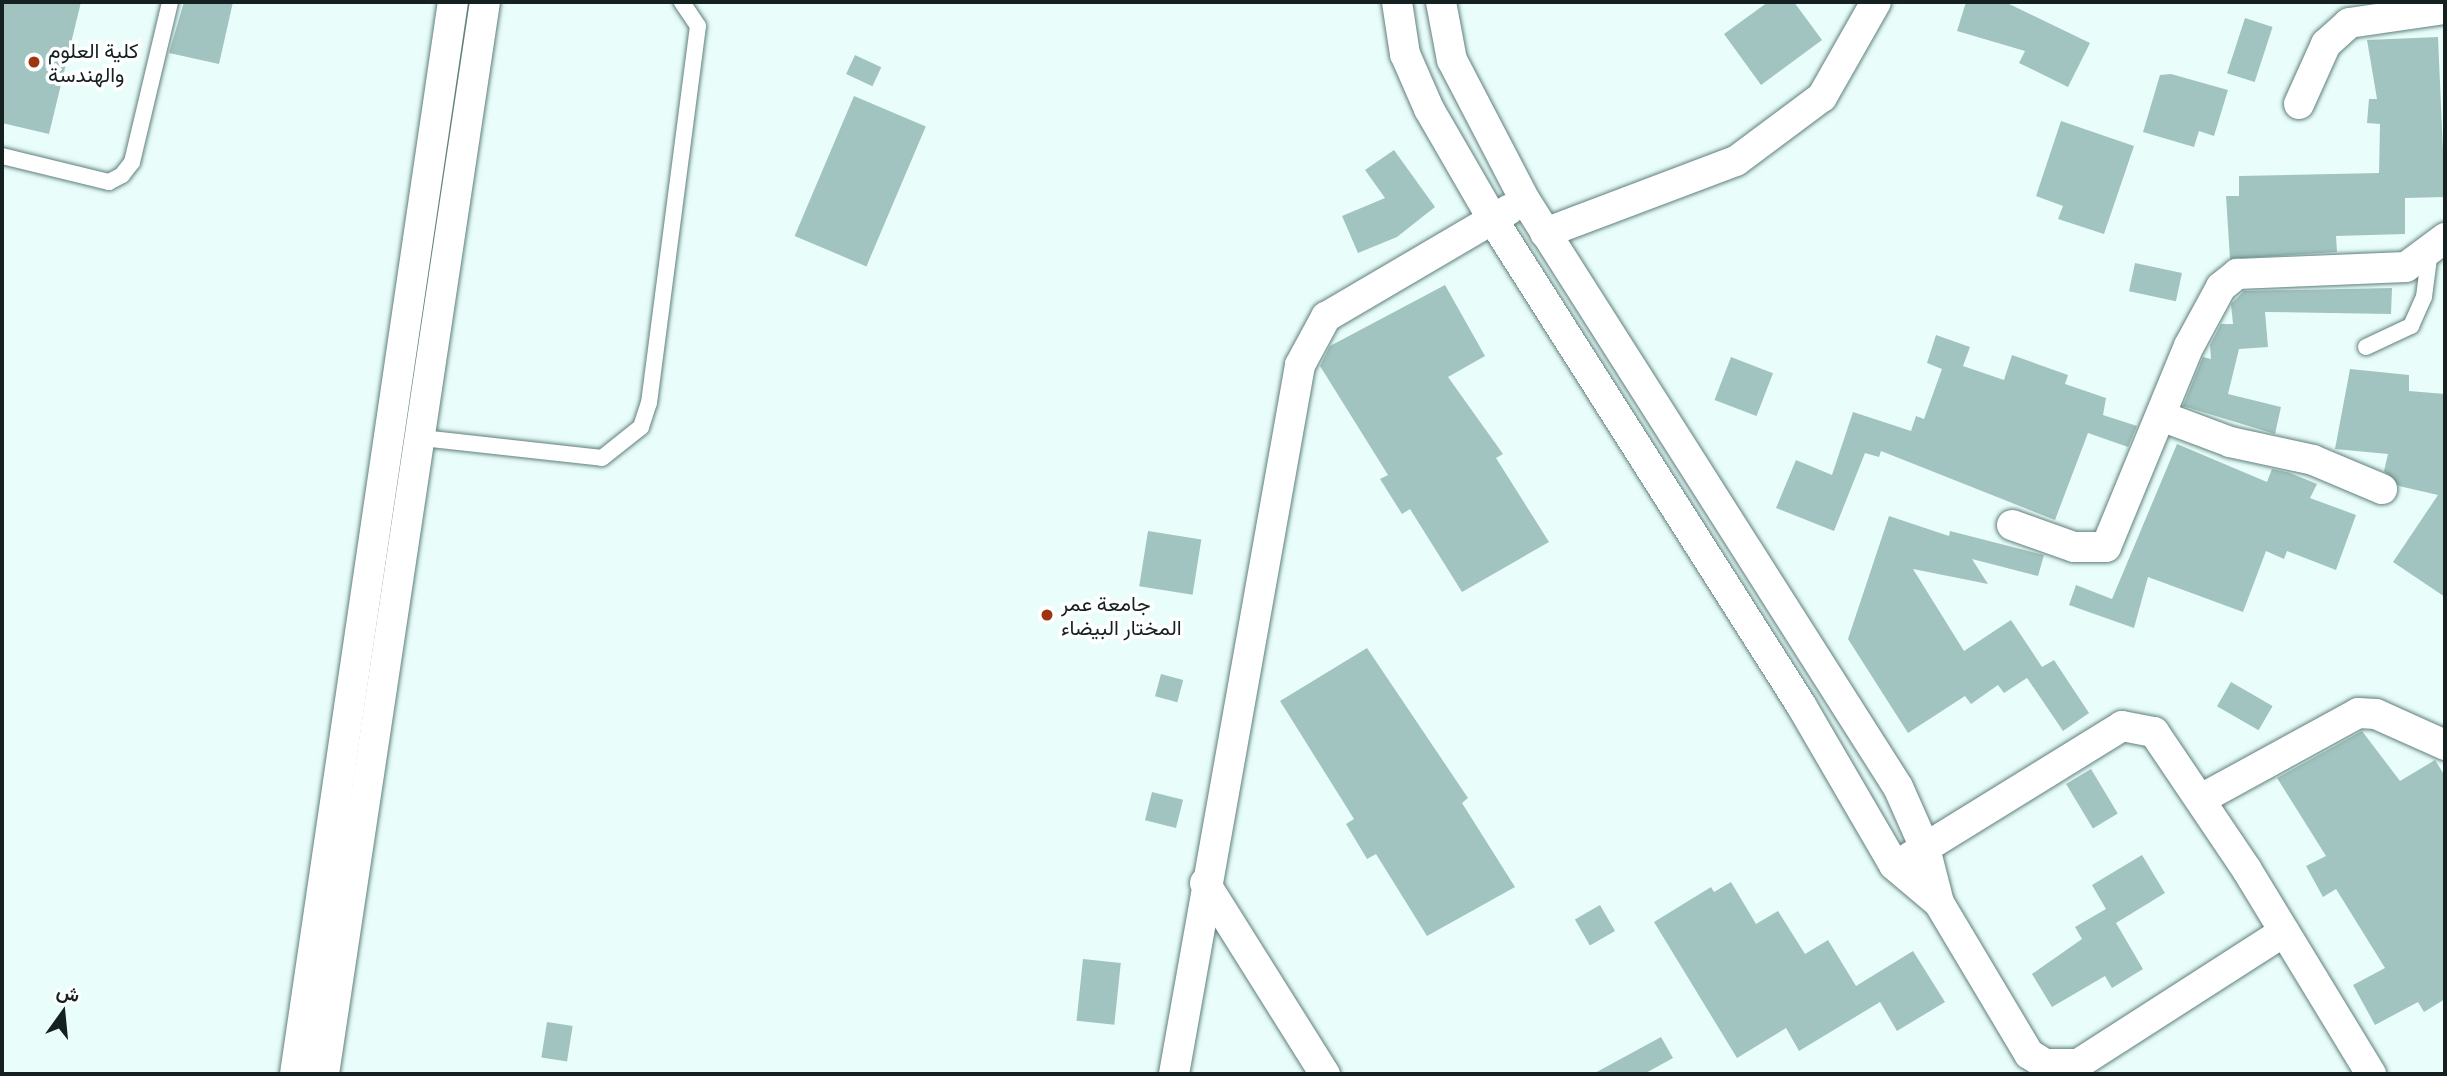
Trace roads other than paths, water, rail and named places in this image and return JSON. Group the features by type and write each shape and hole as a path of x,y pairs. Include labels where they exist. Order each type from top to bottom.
{"street":[{"path":"324,1074 406,436 453,2"},
{"path":"295,1074 485,2"},
{"path":"1397,2 1405,54 1429,109 1493,220 1801,705 1894,865 1939,903"},
{"path":"1441,2 1452,60 1525,200 1898,787 1926,848 1939,903 2029,1054 2059,1066 2078,1064 2284,932"},
{"path":"1545,233 1736,160 1822,97 1876,2"},
{"path":"2298,104 2326,44 2349,23 2445,9"},
{"path":"1174,1074 1205,883 1309,344 1326,317 1525,200"},
{"path":"2012,526 2074,547 2106,547 2195,334 2221,287 2237,274 2406,267 2438,242"},
{"path":"2161,416 2230,442 2313,460 2382,489"},
{"path":"2201,799 2358,713 2376,714 2445,745"},
{"path":"1894,865 1926,848 2122,726 2154,732 2164,741 2201,799 2371,1074"},
{"path":"1205,883 1325,1074"}],"lane":[{"path":"2,156 109,182 122,175 132,163 170,2"},
{"path":"406,436 602,458 640,427 649,403 698,26 682,2"},
{"path":"2365,347 2411,326 2424,297 2438,242"}],"place":[{"name":"كلية العلوم والهندسة","path":"34,62"},
{"name":"جامعة عمر المختار البيضاء","path":"1047,615"}]}
